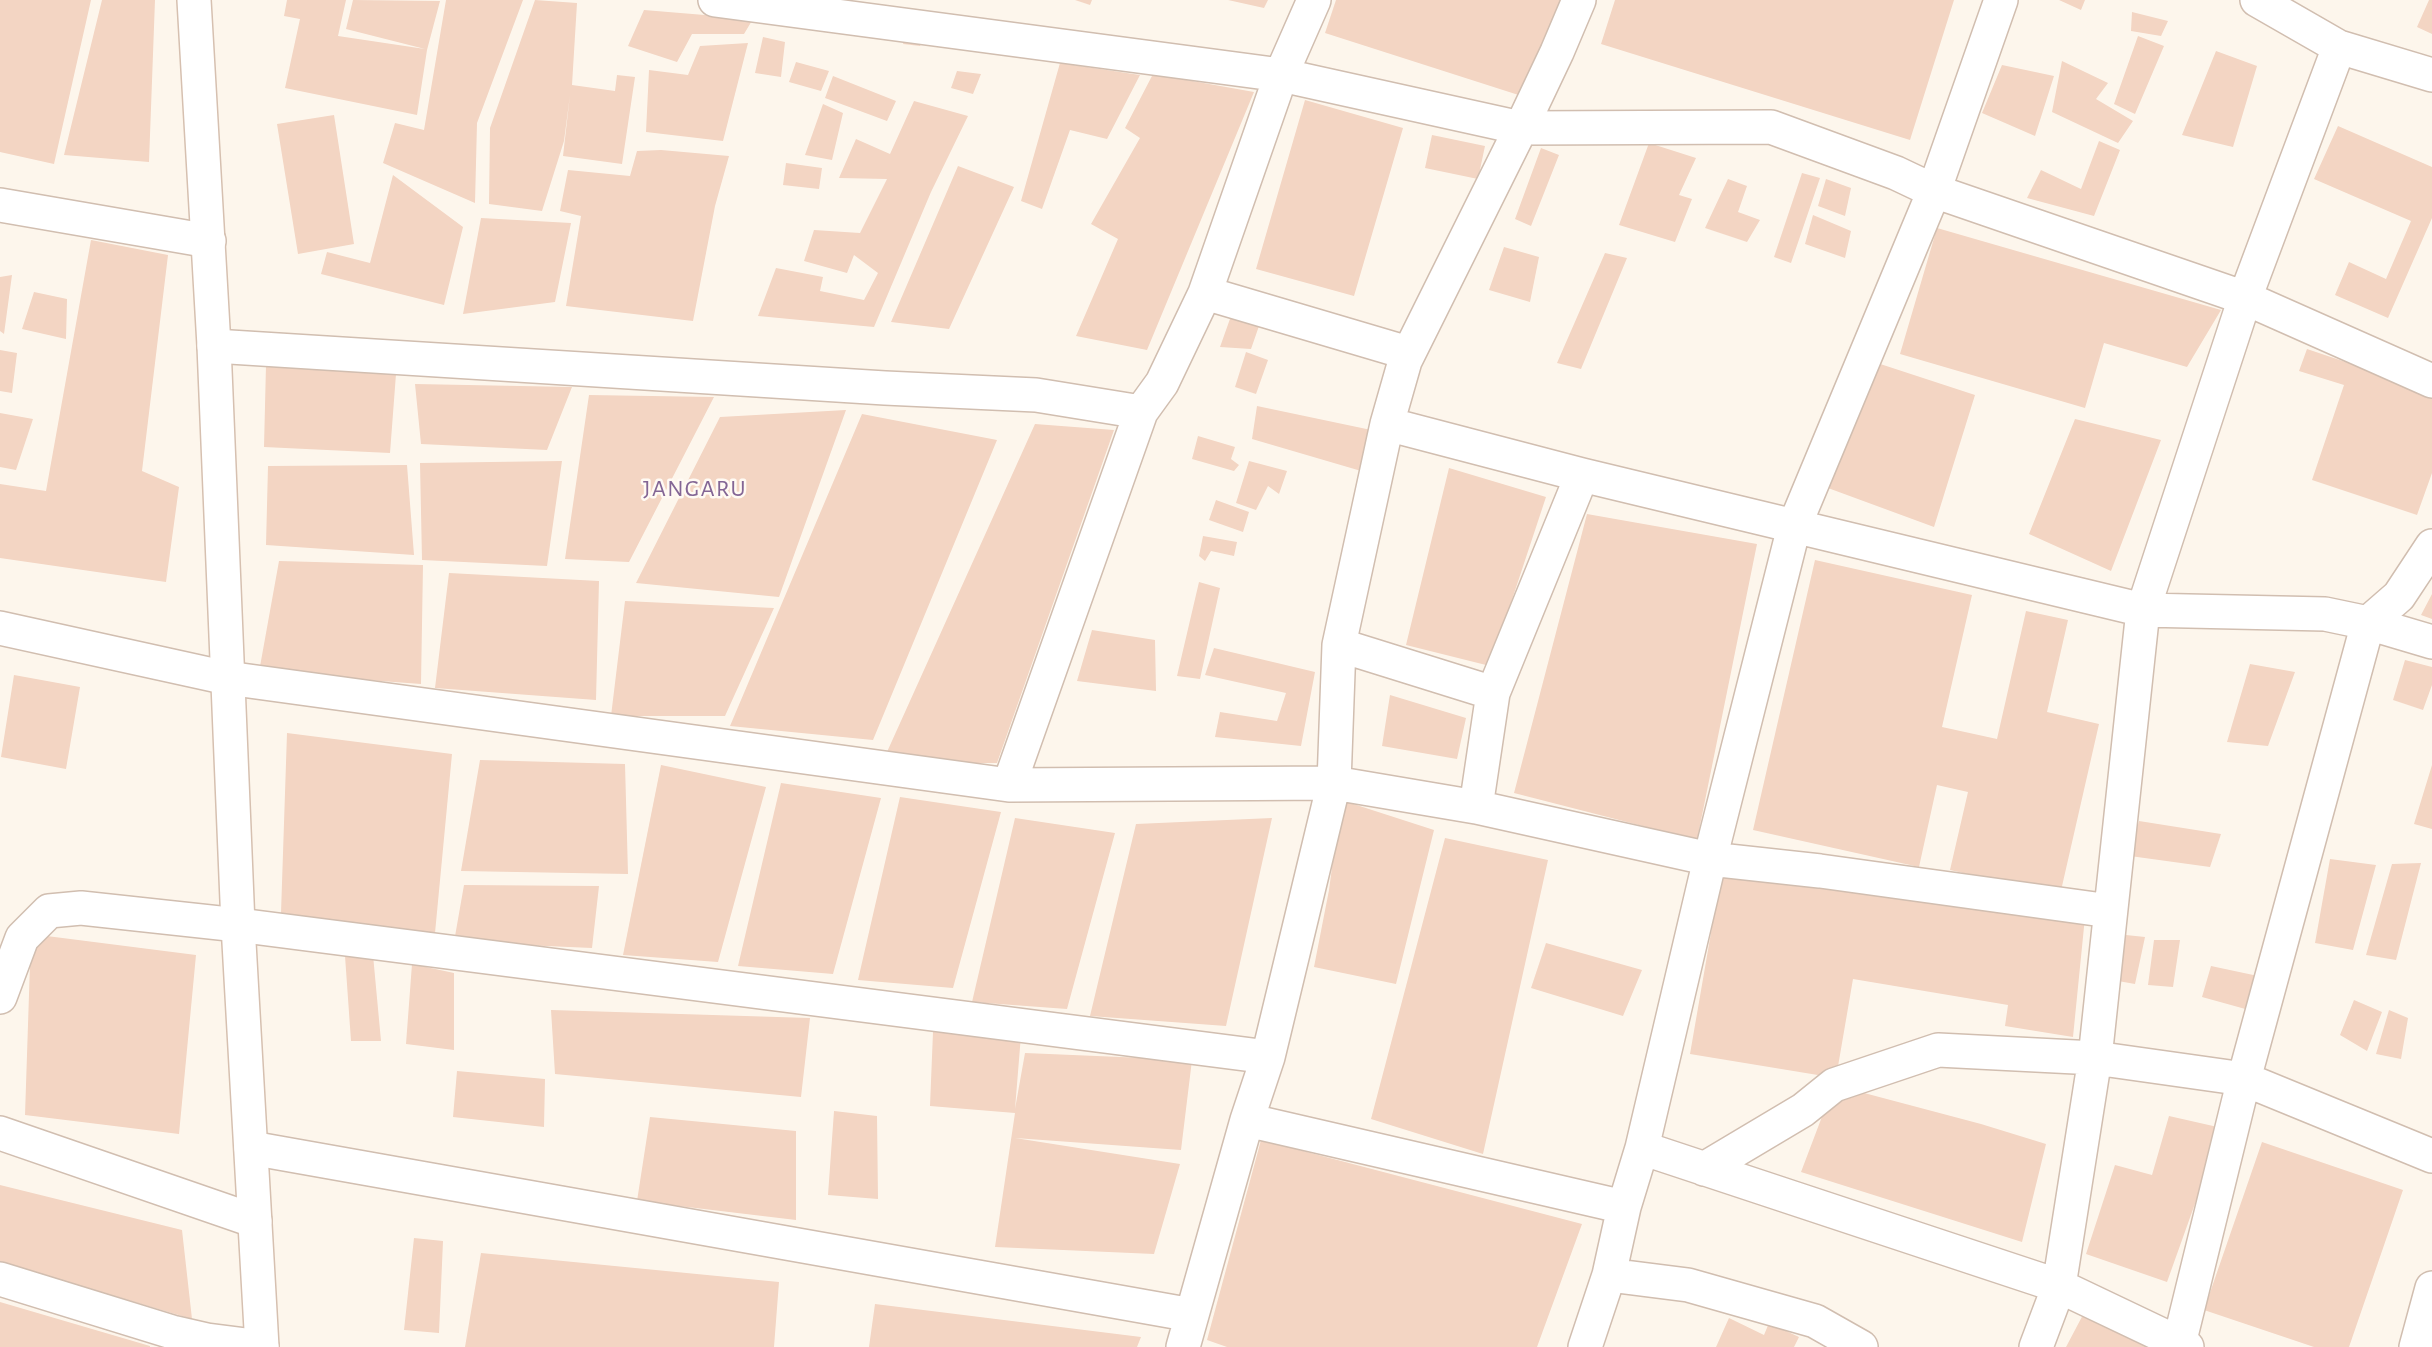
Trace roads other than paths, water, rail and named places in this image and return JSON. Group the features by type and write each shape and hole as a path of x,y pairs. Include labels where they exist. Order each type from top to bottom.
{"street":[{"path":"0,1279 172,1332 207,1340 262,1347 238,925 209,241 194,0"},
{"path":"715,0 1281,75 1521,128 1771,127 1896,173 1934,191 2245,298 2432,381"},
{"path":"1009,785 1141,412 1162,383 1205,293 1281,75 1314,0"},
{"path":"1183,1347 1247,1120 1268,1057 1334,783 1339,645 1387,424 1408,353 1521,128 1579,0"},
{"path":"1585,1347 1609,1275 1624,1207 1642,1148 1710,859 1794,527 1934,191 2001,0"},
{"path":"2256,0 2339,47 2432,75"},
{"path":"2036,1347 2059,1286 2095,1058 2142,610 2245,298 2339,47"},
{"path":"0,205 209,241"},
{"path":"1205,293 1408,353"},
{"path":"214,346 885,388 1036,395 1141,412"},
{"path":"1387,424 1582,475 2142,610 2325,614 2368,623 2432,642"},
{"path":"1476,807 1493,693 1582,475"},
{"path":"1642,1148 2059,1286 2183,1345 2244,1079 2368,623 2399,596 2432,546"},
{"path":"0,628 227,678 1009,785 1334,783 1476,807 1710,859 1820,871 2110,911"},
{"path":"1339,645 1493,693"},
{"path":"0,997 22,938 49,911 81,908 238,925 1268,1057"},
{"path":"1704,1169 1803,1110 1834,1085 1938,1050 2095,1058 2244,1079 2432,1156"},
{"path":"1247,1120 1624,1207"},
{"path":"0,1133 255,1221"},
{"path":"251,1148 1192,1315"},
{"path":"1609,1275 1688,1285 1815,1321 1861,1347"},
{"path":"2416,1347 2432,1288"}],"district":[{"name":"JANGARU","path":"695,489"}]}
